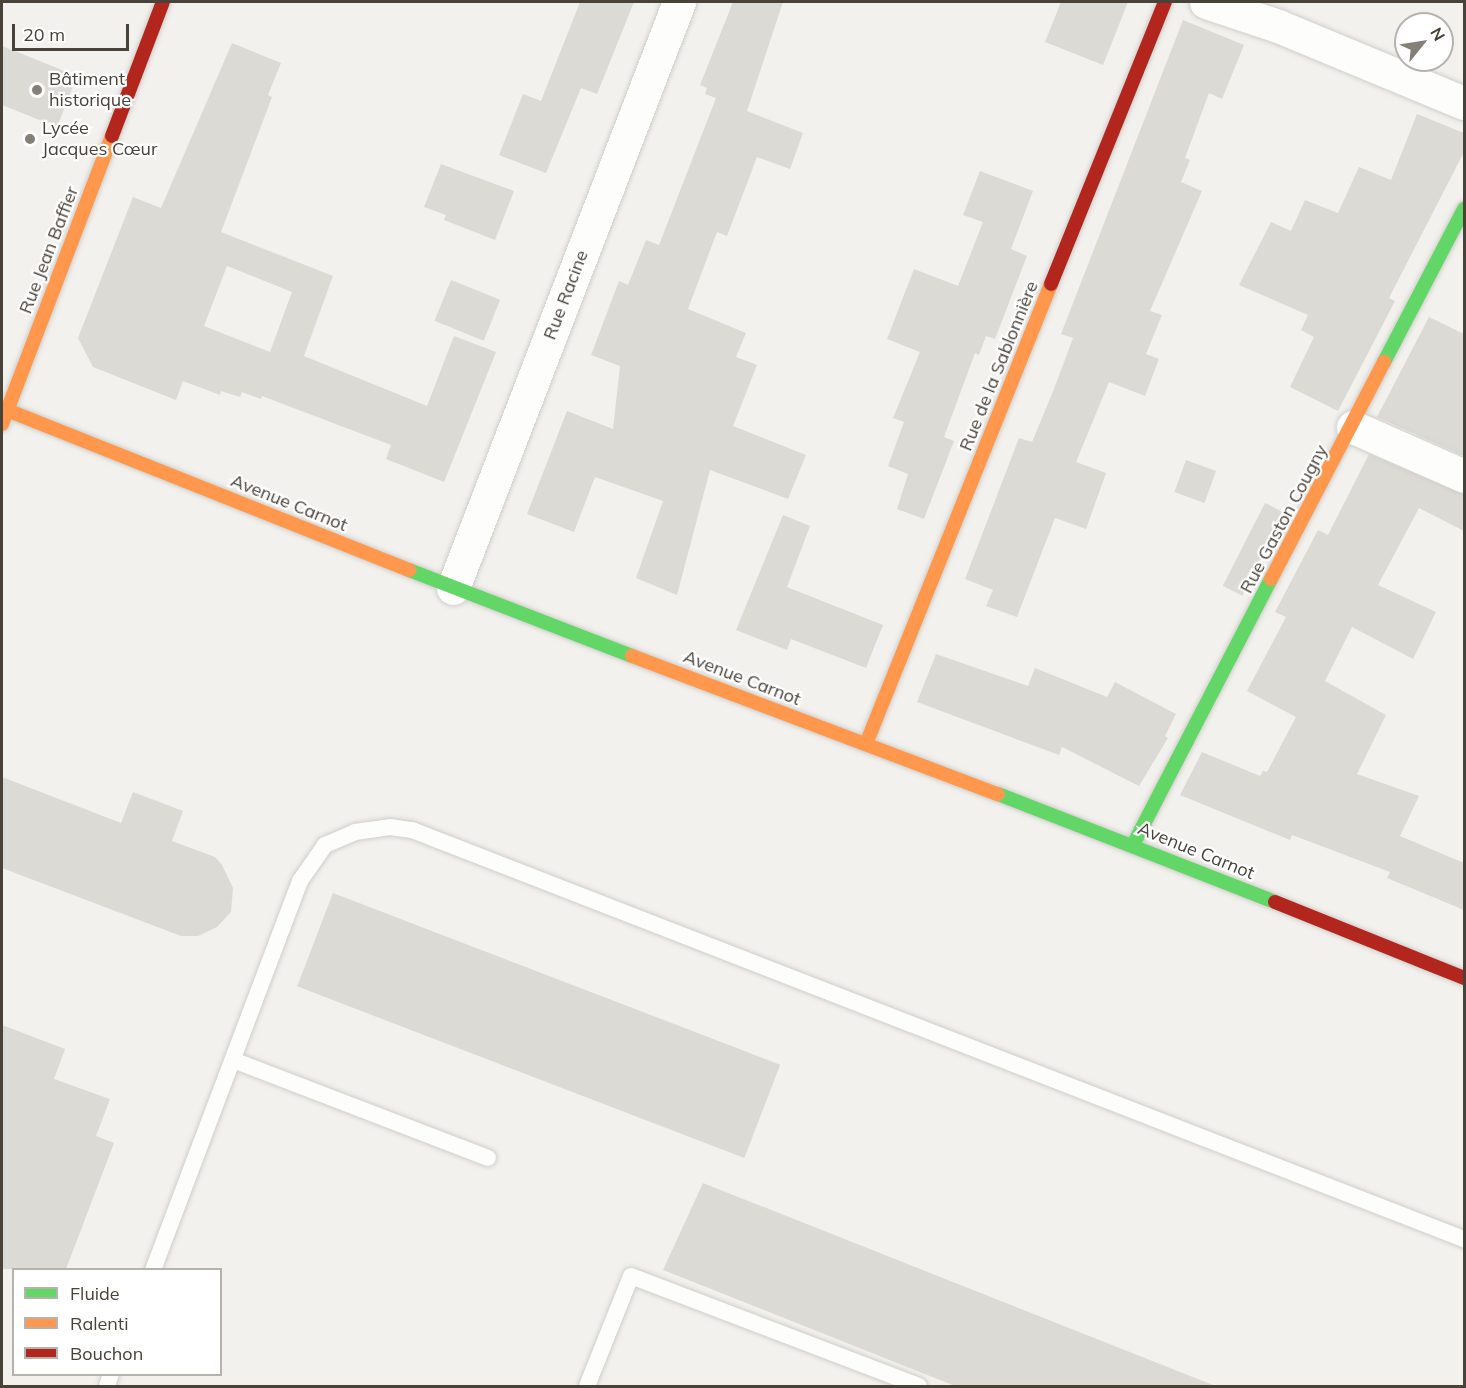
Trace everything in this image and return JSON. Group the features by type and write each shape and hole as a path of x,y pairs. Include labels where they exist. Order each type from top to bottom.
{"main road":[{"name":"Rue Jean Baffier","path":"2,424 163,2"},
{"name":"Rue de la Sablonnière","path":"866,744 1165,2"},
{"name":"Rue Gaston Cougny","path":"1133,845 1353,427 1464,209"},
{"name":"Avenue Carnot","path":"7,410 453,588 1133,845 1464,978"}],"street":[{"name":"Rue Racine","path":"453,588 679,2"},
{"path":"1206,2 1283,14 1464,104"},
{"path":"1353,427 1464,476"}],"lane":[{"path":"153,1268 300,881 325,845 355,831 390,827 412,830 1464,1239"},
{"path":"233,1060 488,1158"},
{"path":"586,1386 631,1276 920,1386"}],"building":[{"path":"580,2 634,2 597,94 581,88 546,173 499,155 523,94 541,101"},
{"path":"733,2 783,2 747,111 803,133 790,169 757,157 727,236 717,232 688,309 746,333 736,357 757,365 733,426 806,455 788,499 710,470 677,595 636,578 663,501 595,477 574,532 527,514 567,411 613,429 620,366 591,355 619,281 628,285 646,240 659,245 716,98 705,94 707,88 700,85"},
{"path":"1061,2 1128,2 1103,65 1045,42"},
{"path":"1183,20 1244,45 1222,99 1209,93 1185,158 1190,160 1181,182 1202,191 1150,311 1162,315 1146,354 1159,359 1145,396 1109,382 1076,462 1106,473 1086,529 1055,518 1017,617 986,606 993,590 965,579 1019,438 1032,442 1054,389 1073,338 1061,334"},
{"path":"232,43 281,63 268,95 272,97 221,232 333,276 304,356 427,406 454,336 496,352 444,482 386,459 391,445 262,396 261,399 242,392 240,397 221,391 220,395 183,381 176,400 93,367 78,338 133,197 161,208","holes":["227,266 292,292 270,352 204,326"]},
{"name":"Bâtiment historique","path":"2,46 77,76 57,127 2,105"},
{"path":"1417,114 1464,133 1464,152 1389,298 1395,301 1338,411 1290,387 1314,337 1301,330 1308,315 1239,285 1271,222 1291,231 1305,200 1338,213 1359,167 1391,180"},
{"path":"441,164 514,191 495,240 444,220 446,215 424,207"},
{"path":"980,171 1033,191 1011,249 1027,256 995,339 986,336 979,355 975,353 944,437 954,441 924,519 897,509 908,474 888,466 904,422 893,418 920,352 887,339 914,269 958,286 983,222 963,215"},
{"path":"451,280 500,300 484,341 435,321"},
{"path":"1429,317 1464,334 1464,456 1377,417"},
{"path":"1369,454 1464,494 1464,531 1419,508 1378,585 1436,612 1413,659 1352,627 1325,681 1386,715 1357,774 1419,796 1400,836 1464,863 1464,910 1387,878 1390,872 1292,835 1290,840 1180,795 1202,752 1260,776 1263,771 1267,772 1296,717 1247,691 1286,617 1275,612 1318,530 1328,535"},
{"path":"1186,460 1216,471 1204,503 1174,492"},
{"path":"1265,503 1285,513 1242,596 1223,586"},
{"path":"783,515 810,526 787,587 883,625 866,668 791,639 787,650 736,630"},
{"path":"936,654 1028,686 1035,668 1107,697 1115,682 1176,714 1165,736 1168,738 1139,786 1062,747 1059,755 917,702"},
{"path":"2,777 121,823 133,792 183,811 172,841 215,857 222,865 233,888 231,912 217,927 198,936 181,936 2,868"},
{"path":"333,893 780,1065 744,1158 297,986"},
{"path":"2,1025 65,1049 54,1079 110,1099 96,1136 114,1143 66,1268 2,1269"},
{"path":"703,1183 1213,1385 955,1386 663,1270"}],"traffic: fast":[{"path":"1384,362 1464,209"},
{"path":"409,570 632,656"},
{"path":"1133,845 1271,579"},
{"path":"998,794 1275,902"}],"traffic: slow":[{"path":"2,424 112,136"},
{"path":"866,744 1051,284"},
{"path":"1271,579 1384,362"},
{"path":"7,410 409,570"},
{"path":"632,656 998,794"}],"traffic: jam":[{"path":"112,136 163,2"},
{"path":"1051,284 1165,2"},
{"path":"1275,902 1464,978"}],"place":[{"name":"Bâtiment historique","path":"37,90"},
{"name":"Lycée Jacques Cœur","path":"30,139"}]}
